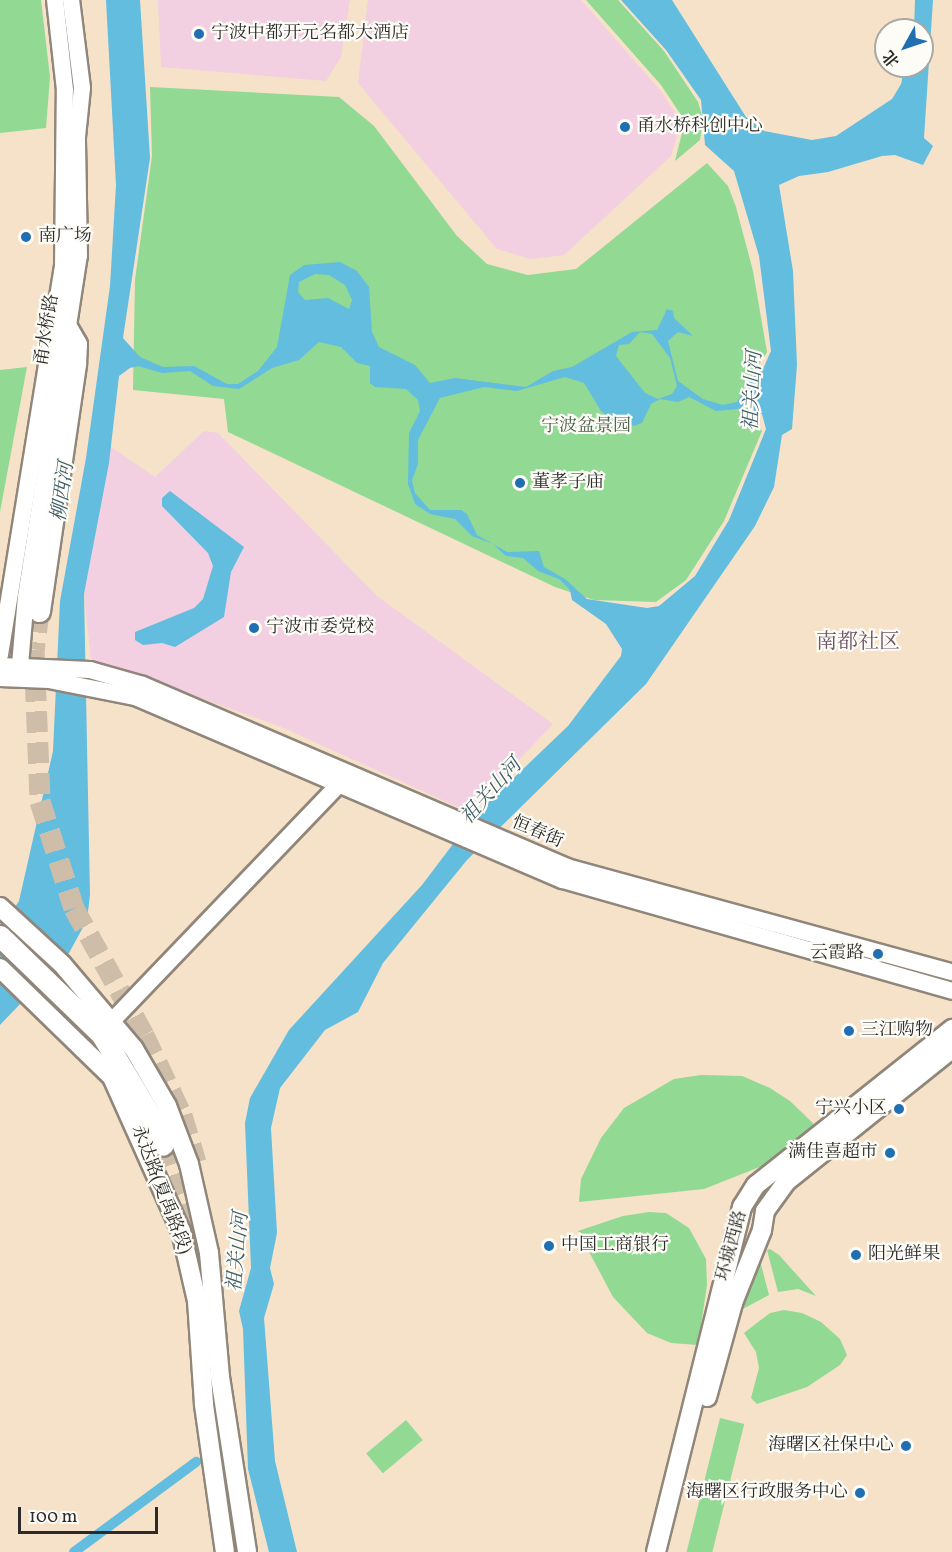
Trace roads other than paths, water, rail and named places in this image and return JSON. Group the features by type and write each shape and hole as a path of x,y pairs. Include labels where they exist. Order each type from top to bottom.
{"highway":[{"path":"39,611 75,363 76,344 66,327"},
{"path":"0,936 48,986 102,1035 151,1117 163,1145"}],"main road":[{"name":"甬水桥路","path":"0,655 63,268 65,90 55,0"},
{"name":"甬水桥路","path":"20,665 26,597 53,439 66,327 79,256 77,137 82,88 71,0"},
{"path":"0,666 20,665 50,673"},
{"path":"0,678 50,673"},
{"name":"恒春街","path":"50,673 143,685 343,779 514,851 952,972"},
{"path":"112,1021 343,779"},
{"name":"恒春街","path":"514,851 563,880 952,991"},
{"path":"1,908 48,986"},
{"path":"0,957 48,986"},
{"path":"0,968 48,986"},
{"name":"永达路(夏禹路段)","path":"48,986 112,1021 134,1049 167,1106 189,1164 209,1253 220,1377 247,1552"},
{"name":"永达路(夏禹路段)","path":"48,986 112,1077 176,1221 187,1254 197,1301 204,1405 225,1552"},
{"name":"环城西路","path":"656,1552 742,1207 756,1185 952,1029"},
{"name":"环城西路","path":"665,1552 733,1303 762,1230 765,1211 787,1181 952,1049"}],"water":[{"path":"106,0 140,0 150,158 123,338 140,357 163,367 194,366 227,384 238,384 258,371 277,347 290,275 304,265 340,262 357,271 369,287 372,332 379,347 415,365 430,383 455,378 526,387 553,371 572,367 632,332 657,330 667,309 673,311 674,318 693,336 678,332 668,341 678,381 703,399 723,405 737,402 752,377 763,369 771,351 759,256 734,171 705,145 701,100 666,50 621,0 672,0 746,117 764,131 812,140 836,136 892,99 905,78 928,78 924,138 933,146 923,165 895,155 882,156 828,172 799,176 779,185 793,271 797,365 792,429 782,435 774,487 755,526 646,684 467,860 383,963 358,1012 325,1030 280,1088 271,1128 277,1233 270,1268 274,1284 264,1318 275,1461 297,1552 269,1552 248,1469 243,1329 239,1311 251,1268 245,1123 250,1098 289,1030 422,885 475,815 568,726 621,656 622,649 606,624 572,600 570,590 559,579 538,571 523,558 506,556 493,544 472,536 455,519 430,514 415,504 408,484 409,433 420,411 418,400 406,389 375,387 370,383 370,366 357,363 341,347 319,342 299,360 272,368 239,389 213,386 190,371 162,373 138,366 130,368 119,376 109,463 84,594 90,895 87,920 69,953 0,1025 0,929 19,901 53,751 60,601 86,458 110,286 116,185","holes":["315,274 329,275 345,285 352,300 349,309 328,298 305,300 298,292 299,282","640,332 652,334 670,358 677,386 672,394 658,399 645,393 616,356 619,345 629,344","565,377 584,383 601,411 612,420 634,426 642,423 651,404 660,399 678,402 689,397 716,411 748,408 762,414 766,429 729,520 695,576 659,606 647,608 587,599 565,579 544,567 539,551 507,552 477,535 467,514 461,510 430,510 415,493 412,480 418,464 418,440 440,398 484,387 517,391"]},
{"path":"915,0 933,0 932,18 914,18"},
{"path":"170,491 244,547 231,572 224,617 175,647 162,643 143,645 135,640 135,632 194,608 203,599 213,566 208,553 162,506 162,498"}],"waterway":[{"name":"祖关山河","path":"906,87 907,78"},
{"path":"74,1552 196,1462"}],"tunnel":[{"path":"39,611 34,649 40,801 74,908 144,1035 182,1115 196,1162"},
{"path":"163,1145 200,1250 202,1270"},
{"path":"214,1382 236,1552"}],"place":[{"name":"宁波中都开元名都大酒店","path":"199,34"},
{"name":"甬水桥科创中心","path":"625,127"},
{"name":"南广场","path":"26,237"},
{"name":"董孝子庙","path":"520,483"},
{"name":"宁波市委党校","path":"254,628"},
{"name":"云霞路","path":"878,954"},
{"name":"三江购物","path":"849,1031"},
{"name":"宁兴小区","path":"899,1109"},
{"name":"满佳喜超市","path":"890,1153"},
{"name":"中国工商银行","path":"549,1246"},
{"name":"阳光鲜果","path":"856,1255"},
{"name":"海曙区社保中心","path":"906,1446"},
{"name":"海曙区行政服务中心","path":"860,1493"}],"district":[{"name":"南都社区","path":"858,643"}],"park label":[{"name":"宁波盆景园","path":"586,427"}],"water label":[{"name":"柳西河","path":"64,492"}]}
